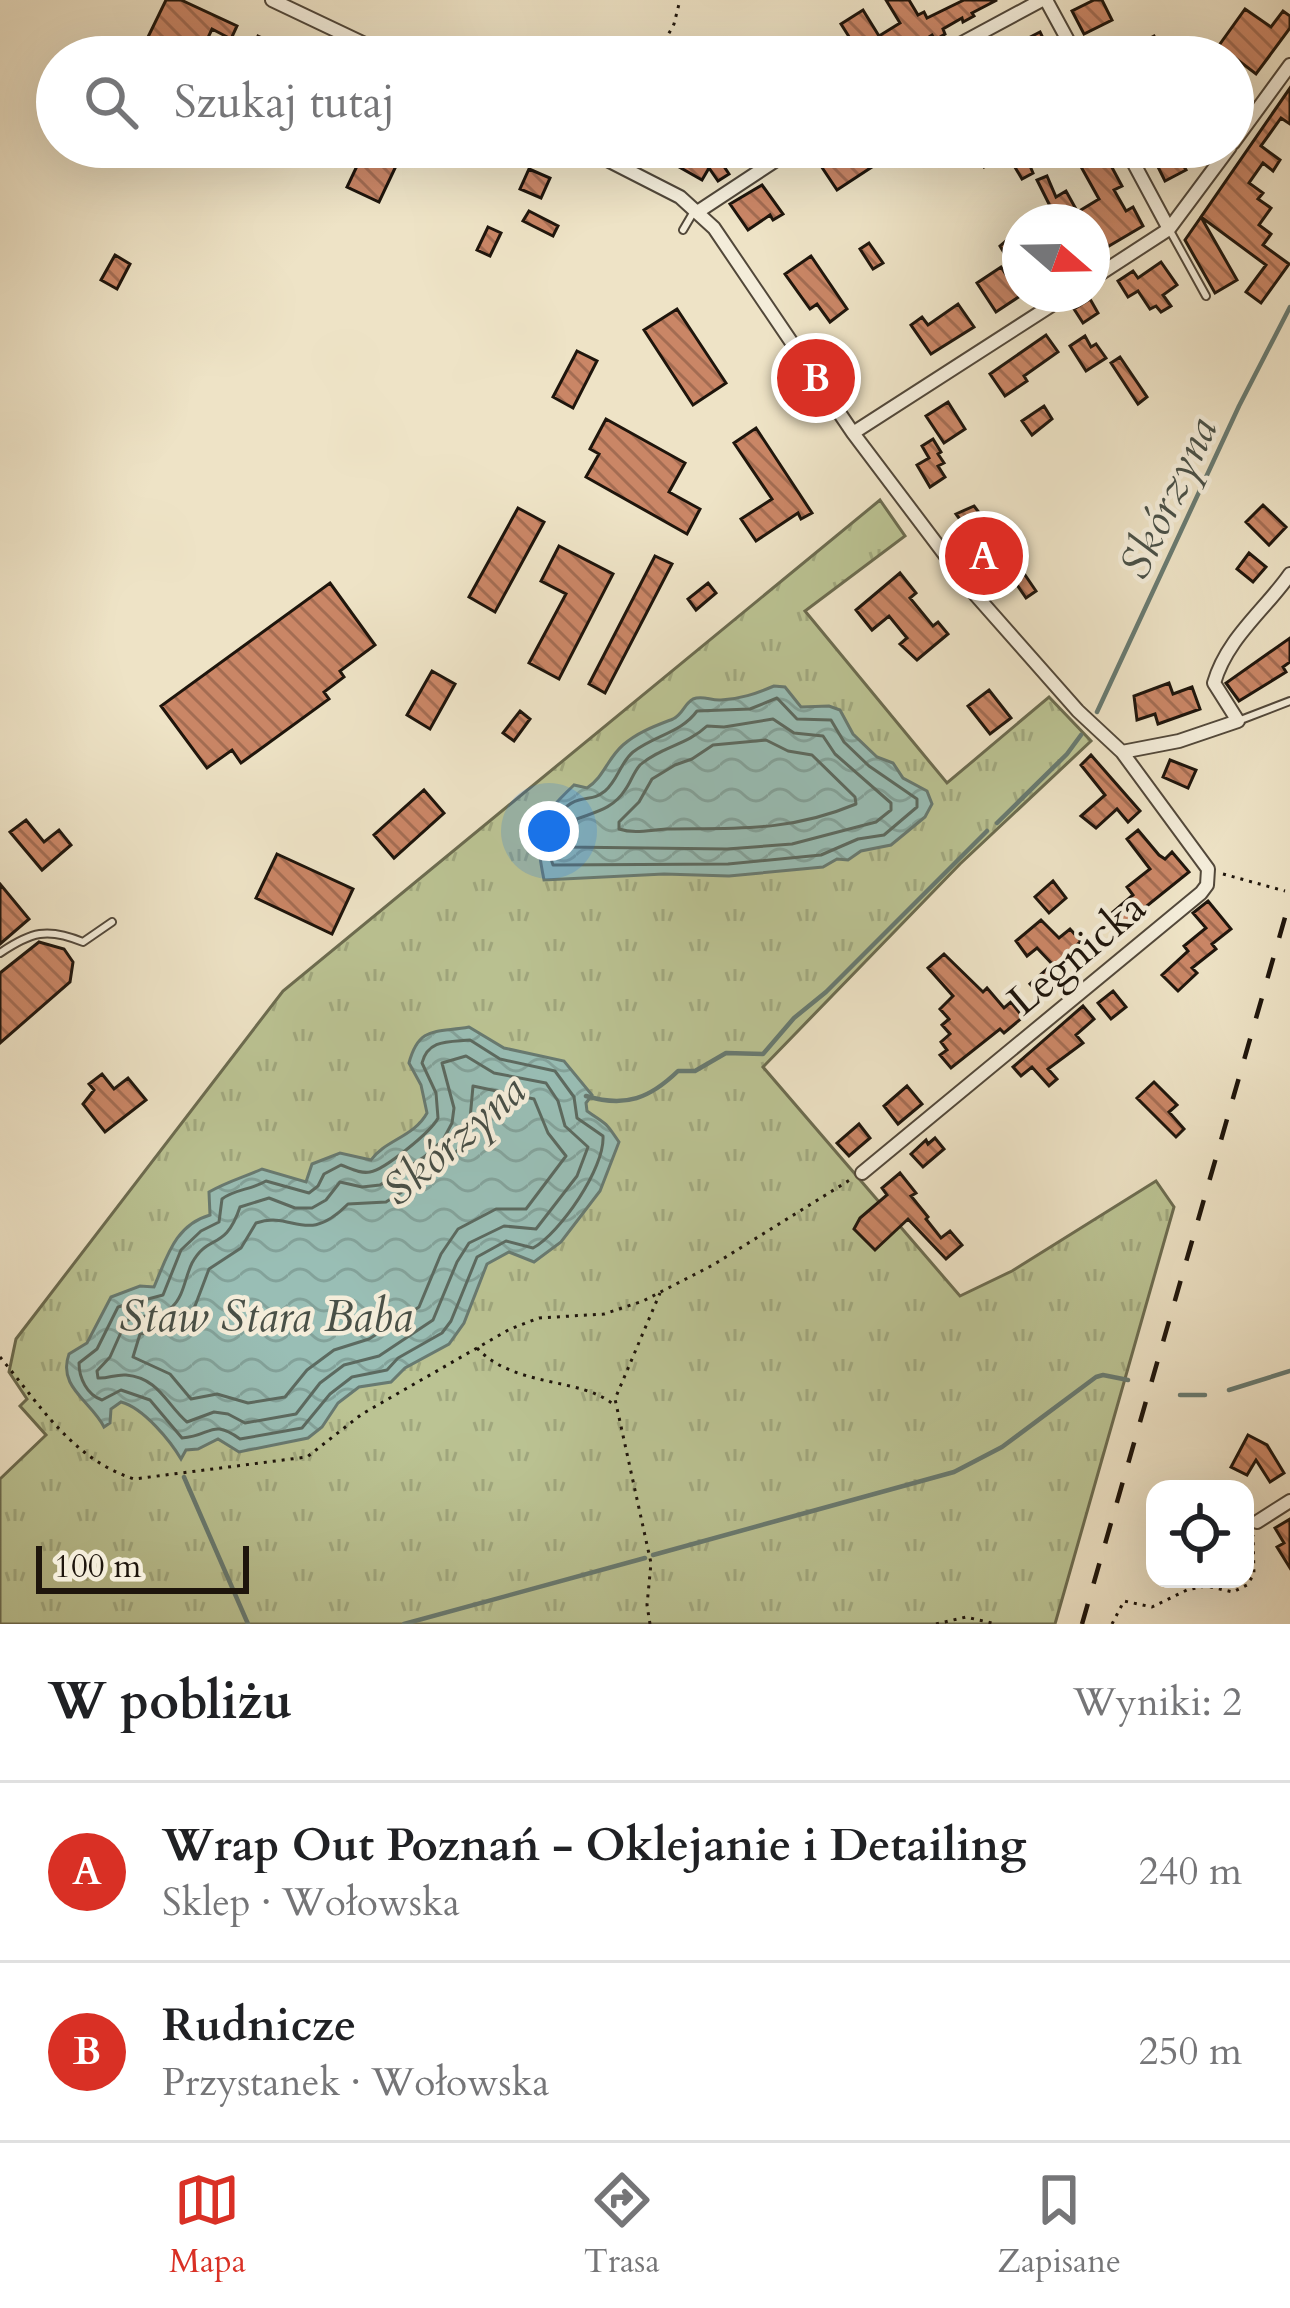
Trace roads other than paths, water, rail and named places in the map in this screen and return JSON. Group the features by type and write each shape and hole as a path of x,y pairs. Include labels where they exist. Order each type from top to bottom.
{"street":[{"path":"272,0 348,36"},
{"path":"976,36 1044,0 1065,36"},
{"path":"1254,114 1290,65"},
{"path":"626,168 661,185 714,228 854,433 973,592 1078,711 1122,752 1179,741 1238,721 1214,683 1219,665 1290,574"},
{"path":"697,210 763,168"},
{"path":"1136,168 1169,229"},
{"path":"1110,267 1169,229 1214,168"},
{"path":"854,433 1041,312"},
{"name":"Legnicka","path":"862,1173 1207,885 1208,869 1122,752"},
{"path":"1257,1522 1290,1502"}],"lane":[{"path":"683,230 697,210"},
{"path":"1169,229 1206,296"},
{"path":"1238,721 1290,701"},
{"path":"0,952 27,934 62,933 83,942 112,922"}],"water":[{"path":"785,687 801,707 840,710 853,734 877,757 893,763 903,778 927,791 932,804 925,817 891,845 823,867 729,876 544,880 541,827 574,785 587,788 623,745 676,717 693,699 735,699"},
{"name":"Staw Stara Baba","path":"469,1027 504,1048 564,1061 592,1095 587,1111 606,1124 619,1142 600,1191 561,1242 534,1262 509,1252 487,1264 464,1323 449,1344 405,1368 391,1382 359,1387 308,1438 239,1452 218,1439 186,1450 181,1459 156,1426 130,1405 121,1402 111,1409 110,1423 104,1427 71,1385 67,1366 69,1354 87,1343 111,1297 140,1286 154,1287 180,1234 210,1215 209,1192 262,1169 306,1182 312,1164 340,1153 371,1160 415,1128 427,1113 421,1085 409,1063 413,1051 431,1033"}],"waterway":[{"name":"Skórzyna","path":"1097,712 1290,307"},
{"name":"Skórzyna","path":"997,823 1081,735"},
{"name":"Skórzyna","path":"586,1096 613,1101 636,1098 678,1071 695,1071 726,1053 763,1054 794,1018 987,831"},
{"path":"1229,1390 1290,1371"},
{"path":"653,1555 954,1472 1002,1447 1096,1377 1128,1380"},
{"path":"1180,1395 1205,1395"},
{"name":"Skórzyna","path":"184,1477 248,1624"},
{"path":"404,1624 645,1558"}],"railway":[{"path":"1082,1624 1290,900"}],"place":[{"name":"Rudnicze","path":"816,378"},
{"name":"Wrap Out Poznań - Oklejanie i Detailing","path":"984,556"}]}
